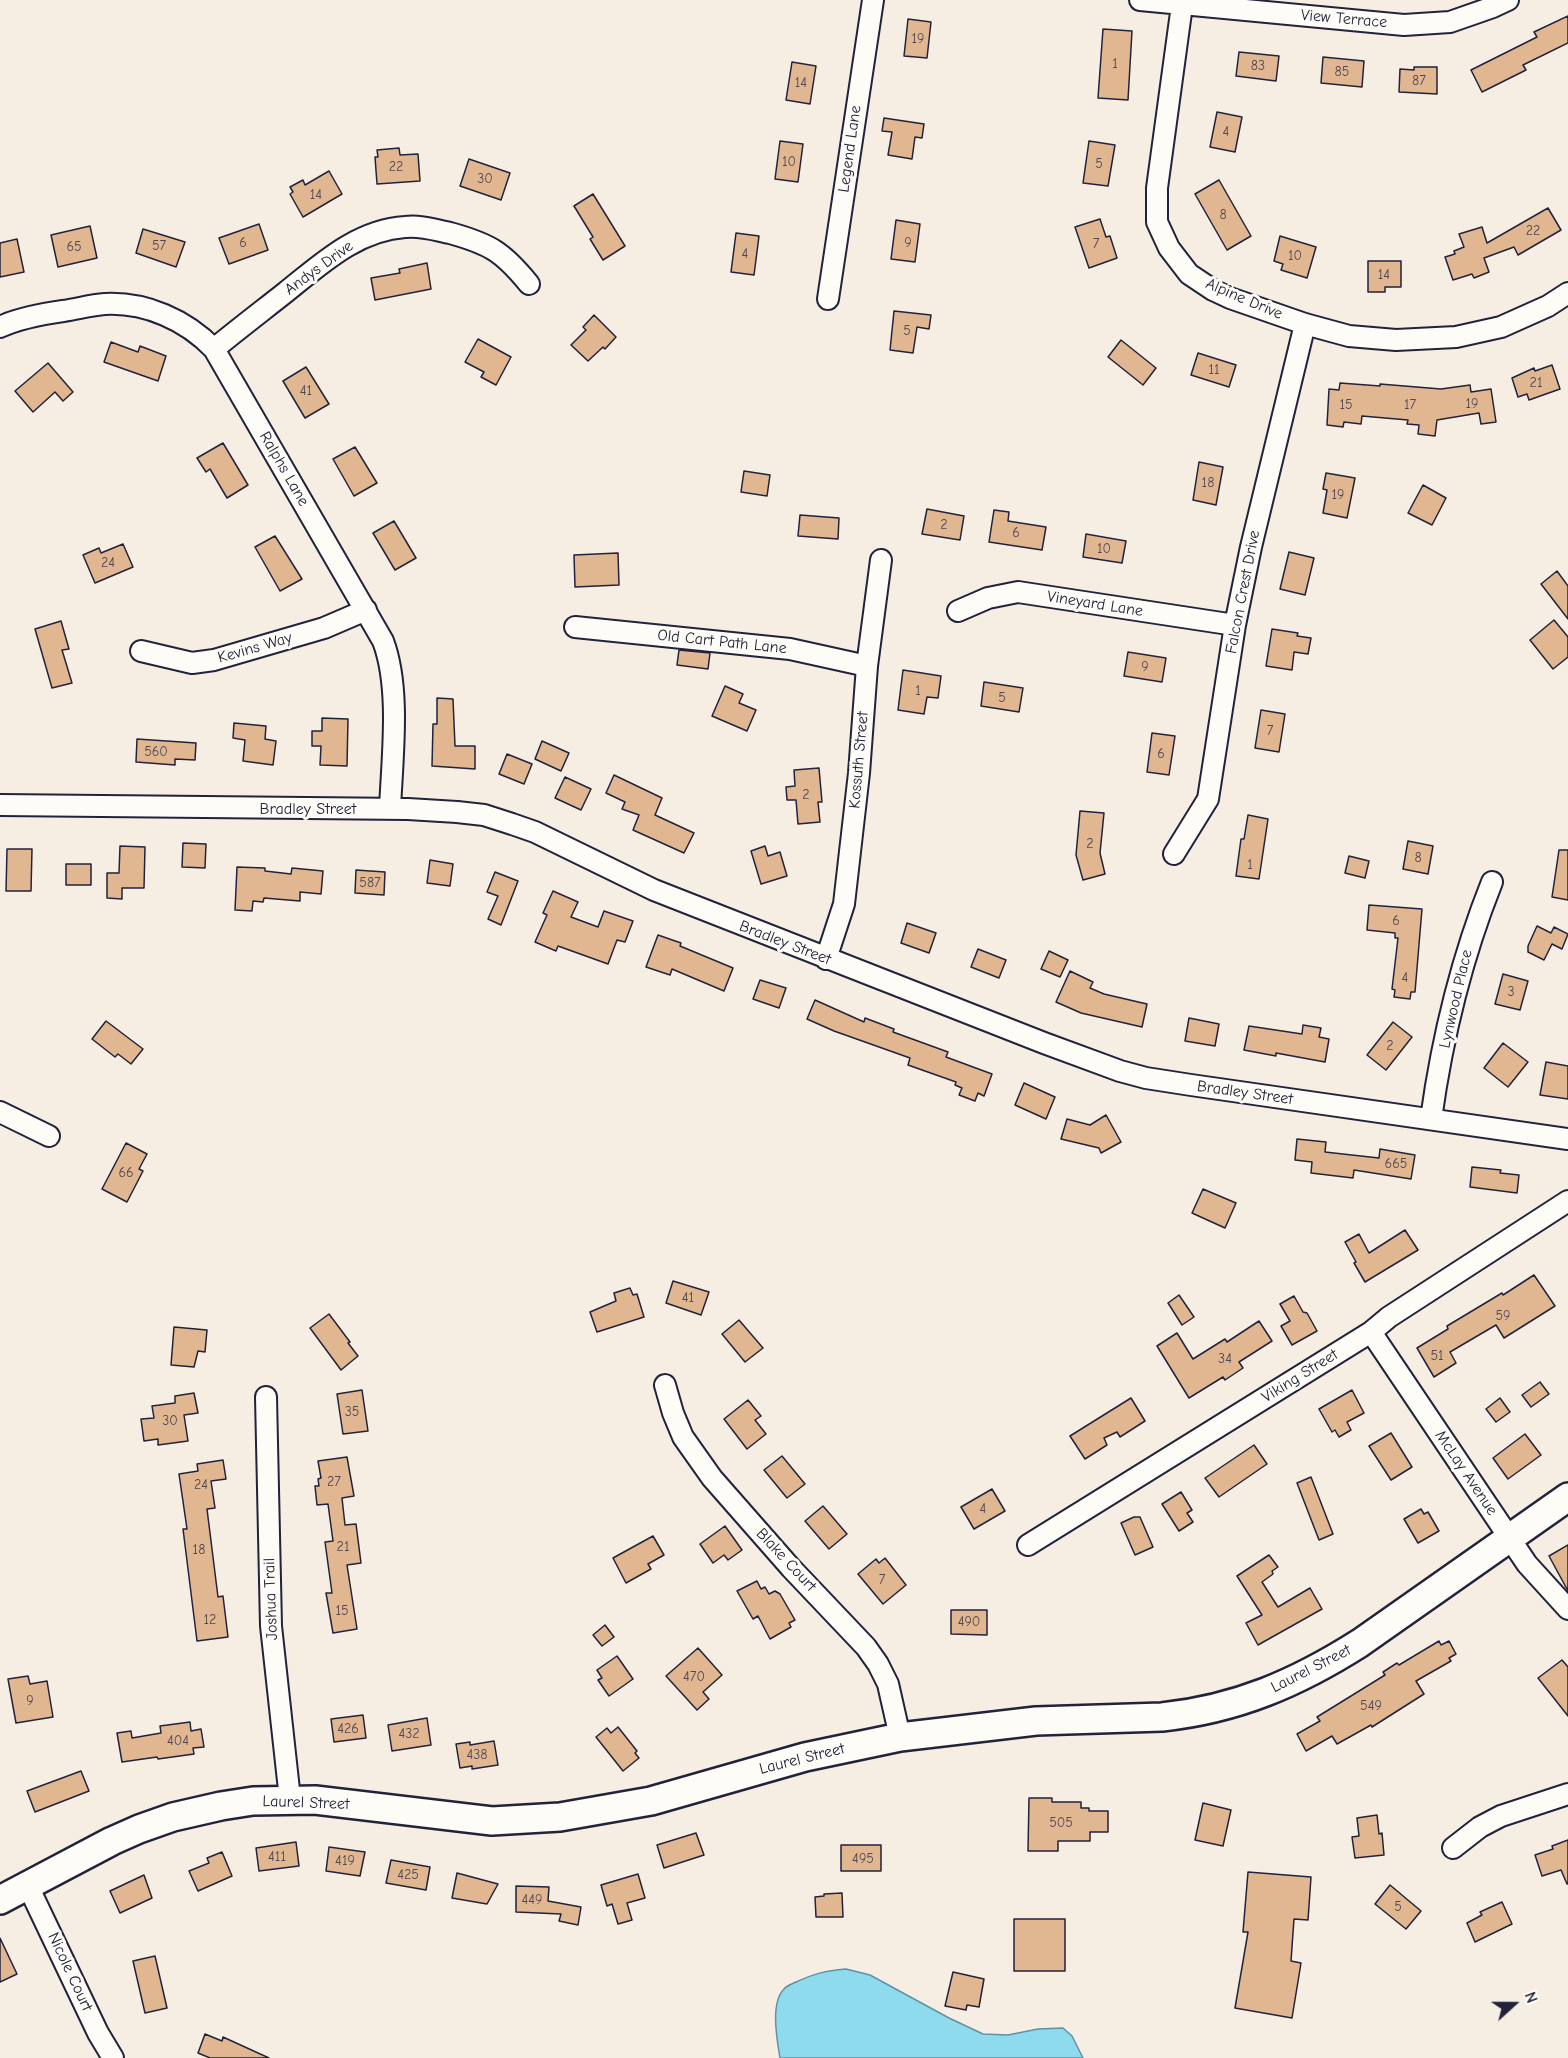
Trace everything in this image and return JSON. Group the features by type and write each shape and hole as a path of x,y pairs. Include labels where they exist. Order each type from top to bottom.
{"street":[{"name":"Legend Lane","path":"828,299 873,0"},
{"name":"View Terrace","path":"1140,0 1404,25 1450,22 1493,8 1508,0"},
{"name":"Alpine Drive","path":"1182,5 1158,180 1157,222 1169,248 1189,274 1230,298 1305,324 1350,336 1396,340 1456,337 1501,327 1548,306 1568,293"},
{"name":"Andys Drive","path":"213,349 326,260 354,242 379,231 405,226 425,227 496,249 529,285"},
{"name":"Ralphs Lane","path":"0,327 41,315 104,304 126,304 146,308 189,327 213,349 383,641 392,671 390,809"},
{"name":"Falcon Crest Drive","path":"1174,854 1208,799 1235,625 1260,506 1305,324"},
{"name":"Kossuth Street","path":"826,958 844,904 859,773 867,666 881,560"},
{"name":"Vineyard Lane","path":"958,611 988,598 1018,592 1235,625"},
{"name":"Kevins Way","path":"141,651 192,663 214,660 324,628 366,610"},
{"name":"Old Cart Path Lane","path":"575,627 790,649 867,666"},
{"name":"Bradley Street","path":"0,805 390,809 484,815 535,832 654,890 1095,1063 1146,1078 1568,1139"},
{"name":"Lynwood Place","path":"1431,1119 1462,971 1476,921 1491,882"},
{"path":"0,1112 49,1136"},
{"name":"Viking Street","path":"1028,1545 1371,1332 1389,1317 1568,1201"},
{"name":"McLay Avenue","path":"1371,1332 1527,1564 1568,1609"},
{"name":"Blake Court","path":"665,1385 682,1437 712,1478 791,1568 866,1647 878,1664 888,1684 900,1737"},
{"name":"Joshua Trail","path":"266,1397 271,1626 290,1799"},
{"name":"Laurel Street","path":"0,1899 112,1841 173,1817 203,1809 253,1801 290,1799 330,1801 492,1821 560,1817 651,1801 805,1757 900,1737 1036,1721 1182,1715 1257,1696 1279,1688 1325,1665 1568,1497"},
{"path":"1453,1848 1480,1827 1501,1816 1568,1794"},
{"name":"Nicole Court","path":"28,1886 98,2033 113,2058"}],"water":[{"path":"846,1969 870,1975 983,2034 1008,2035 1038,2029 1063,2028 1072,2036 1083,2058 780,2058 776,2012 777,2003 784,1989 815,1974"}],"building":[{"path":"1568,16 1568,43 1523,65 1526,70 1482,92 1471,70 1537,37 1534,32"},
{"path":"908,19 931,22 927,58 904,56"},
{"path":"1103,29 1132,31 1128,100 1098,98"},
{"path":"1239,52 1279,56 1276,81 1236,76"},
{"path":"1323,57 1364,61 1362,87 1321,83"},
{"path":"792,62 816,66 810,104 786,100"},
{"path":"1414,67 1437,67 1437,94 1399,92 1400,69 1414,70"},
{"path":"1217,112 1242,117 1235,152 1210,147"},
{"path":"884,118 924,124 922,138 915,137 912,159 888,155 892,132 882,131"},
{"path":"780,141 803,144 798,182 775,179"},
{"path":"1089,141 1115,145 1108,186 1083,183"},
{"path":"399,148 400,155 418,154 420,181 377,184 375,157 378,157 377,150"},
{"path":"469,159 510,173 501,200 460,186"},
{"path":"329,171 342,194 303,217 290,194 293,192 290,187 303,180 305,185"},
{"path":"1219,180 1251,236 1227,250 1195,194"},
{"path":"593,194 625,246 603,260 590,239 593,237 574,206"},
{"path":"1548,208 1561,230 1518,255 1514,247 1484,258 1489,272 1474,278 1472,274 1453,280 1445,257 1455,254 1454,251 1464,247 1459,234 1482,227 1487,243"},
{"path":"1100,219 1106,237 1110,236 1117,258 1089,268 1075,227"},
{"path":"896,220 920,224 915,262 891,259"},
{"path":"259,224 268,250 229,264 219,238"},
{"path":"90,226 97,258 58,267 51,235"},
{"path":"143,229 185,242 176,267 136,253"},
{"path":"736,233 759,236 754,275 731,272"},
{"path":"1280,236 1316,247 1307,278 1281,270 1283,264 1274,261"},
{"path":"17,239 24,272 0,277 0,243"},
{"path":"1368,261 1401,261 1401,287 1385,287 1385,292 1368,292"},
{"path":"427,263 431,289 375,300 371,278 400,273 399,269"},
{"path":"894,311 931,315 929,329 917,327 913,353 890,350"},
{"path":"594,315 616,337 605,349 603,347 588,361 571,345 586,330 583,327"},
{"path":"478,339 511,357 496,385 481,377 484,372 465,362"},
{"path":"1121,340 1156,368 1143,385 1108,357"},
{"path":"111,342 138,352 140,346 166,356 158,381 104,362"},
{"path":"1198,353 1236,365 1229,387 1191,375"},
{"path":"48,363 73,392 63,401 55,392 33,412 15,391"},
{"path":"1552,365 1560,389 1529,400 1527,394 1518,397 1512,378 1534,368 1535,371"},
{"path":"306,367 329,404 305,418 283,381"},
{"path":"1340,383 1441,389 1470,385 1471,392 1491,389 1496,422 1481,424 1479,413 1437,420 1435,436 1418,434 1419,425 1407,424 1408,420 1362,416 1361,424 1344,422 1343,427 1327,425 1329,389 1339,390"},
{"path":"223,443 248,485 227,498 210,469 206,472 197,458"},
{"path":"355,447 377,483 354,496 333,459"},
{"path":"1199,462 1223,467 1216,505 1193,500"},
{"path":"744,471 770,475 767,496 741,492"},
{"path":"1326,473 1355,478 1347,518 1323,513 1327,490 1323,489"},
{"path":"1423,485 1446,498 1432,525 1408,513"},
{"path":"927,509 964,516 960,540 922,534"},
{"path":"994,510 1009,512 1008,521 1046,527 1042,550 989,542"},
{"path":"800,515 839,518 838,539 798,536"},
{"path":"394,521 416,558 395,570 373,533"},
{"path":"1086,534 1126,541 1122,563 1083,557"},
{"path":"275,536 302,579 280,591 255,547"},
{"path":"123,544 133,567 95,583 83,555 99,548 101,553"},
{"path":"1289,552 1314,558 1305,595 1280,589"},
{"path":"618,553 619,585 575,587 574,555"},
{"path":"1557,571 1568,586 1568,619 1541,584"},
{"path":"1554,620 1568,637 1568,657 1553,669 1530,640"},
{"path":"61,621 69,649 62,650 72,683 52,688 35,629"},
{"path":"1272,629 1298,633 1297,636 1311,638 1308,654 1294,652 1292,670 1266,666"},
{"path":"679,650 710,653 708,669 677,665"},
{"path":"1128,652 1166,658 1162,682 1124,676"},
{"path":"903,670 941,676 938,698 927,697 924,714 898,710"},
{"path":"984,682 1023,688 1019,712 981,706"},
{"path":"725,686 743,694 739,703 756,710 747,731 712,716"},
{"path":"437,698 453,699 455,746 475,746 475,769 432,766 433,724 437,724"},
{"path":"1261,710 1285,714 1279,752 1255,748"},
{"path":"322,718 348,719 347,766 320,765 321,746 312,746 312,731 322,731"},
{"path":"234,723 266,726 265,739 276,741 273,765 243,761 245,740 233,738"},
{"path":"1152,733 1175,736 1169,775 1147,772"},
{"path":"137,739 196,743 195,760 175,759 175,765 136,762"},
{"path":"542,741 569,753 561,771 535,759"},
{"path":"507,754 532,764 524,784 499,774"},
{"path":"819,768 822,802 818,802 820,822 798,824 796,800 787,800 786,787 795,786 794,770"},
{"path":"614,775 662,798 655,815 694,833 684,853 633,830 639,815 622,809 625,802 606,793"},
{"path":"565,777 591,789 581,810 555,798"},
{"path":"1080,811 1104,813 1100,853 1105,874 1083,880 1076,855"},
{"path":"1248,815 1268,819 1259,879 1236,876 1241,839 1244,839"},
{"path":"1408,841 1433,846 1428,874 1403,869"},
{"path":"183,843 206,844 205,868 182,867"},
{"path":"120,846 145,847 144,888 122,888 122,899 107,898 107,873 119,873"},
{"path":"765,846 768,856 780,852 787,876 761,884 751,851"},
{"path":"7,849 32,849 31,891 6,891"},
{"path":"1559,850 1568,850 1568,900 1552,897"},
{"path":"1349,856 1369,861 1365,878 1345,873"},
{"path":"430,860 453,864 450,886 427,883"},
{"path":"66,864 91,864 91,885 66,885"},
{"path":"237,867 265,868 265,871 291,874 292,868 323,871 321,894 300,892 300,901 264,898 263,902 253,901 252,911 235,910"},
{"path":"356,870 385,872 384,895 355,893"},
{"path":"495,872 518,881 501,925 488,919 498,896 487,892"},
{"path":"553,891 578,902 571,917 598,927 604,911 633,921 625,942 617,940 608,964 558,946 556,951 535,942 547,915 543,913"},
{"path":"1369,905 1422,909 1415,992 1411,992 1410,999 1394,997 1395,990 1392,989 1398,938 1395,938 1395,933 1367,930"},
{"path":"907,923 936,933 929,953 901,943"},
{"path":"1537,926 1551,933 1554,927 1568,934 1562,949 1552,944 1544,960 1528,952 1528,946"},
{"path":"658,935 681,943 680,946 733,968 724,991 672,969 670,975 646,967"},
{"path":"978,949 1006,960 999,978 971,967"},
{"path":"1049,951 1068,960 1060,977 1041,969"},
{"path":"1070,971 1093,982 1090,988 1104,994 1147,1004 1142,1027 1081,1013 1056,1002"},
{"path":"1503,974 1528,981 1520,1010 1495,1004"},
{"path":"760,980 786,988 779,1008 753,999"},
{"path":"815,1000 864,1022 865,1018 894,1029 893,1032 948,1052 946,1057 992,1074 984,1096 978,1093 975,1101 959,1095 962,1088 955,1085 956,1082 908,1065 910,1058 807,1019"},
{"path":"1189,1018 1219,1024 1215,1046 1185,1041"},
{"path":"106,1021 143,1049 131,1064 118,1054 115,1057 92,1039"},
{"path":"1393,1022 1412,1037 1386,1070 1367,1055"},
{"path":"1303,1025 1321,1028 1319,1037 1329,1039 1325,1062 1244,1050 1249,1026 1302,1034"},
{"path":"1503,1043 1528,1062 1508,1087 1484,1068"},
{"path":"1546,1062 1568,1066 1568,1099 1540,1095"},
{"path":"1024,1083 1055,1097 1046,1119 1015,1105"},
{"path":"1106,1115 1121,1142 1101,1153 1099,1148 1061,1139 1067,1119 1090,1125"},
{"path":"1297,1139 1326,1142 1325,1152 1379,1158 1380,1149 1415,1155 1411,1179 1354,1170 1353,1178 1311,1173 1312,1162 1295,1160"},
{"path":"126,1143 147,1154 139,1169 143,1171 127,1202 102,1189"},
{"path":"1472,1167 1501,1170 1500,1173 1519,1175 1517,1193 1470,1187"},
{"path":"1203,1189 1236,1203 1225,1228 1192,1213"},
{"path":"1405,1230 1418,1250 1365,1282 1345,1242 1359,1234 1369,1253"},
{"path":"1534,1275 1555,1306 1504,1338 1496,1325 1450,1352 1456,1363 1434,1377 1417,1348 1448,1329 1447,1326"},
{"path":"673,1281 709,1292 701,1315 666,1303"},
{"path":"630,1288 633,1295 637,1294 644,1317 597,1332 590,1312 616,1301 614,1293"},
{"path":"1179,1295 1194,1317 1182,1325 1168,1303"},
{"path":"1294,1296 1317,1331 1292,1345 1281,1326 1290,1321 1280,1304"},
{"path":"329,1314 358,1356 341,1370 310,1328"},
{"path":"739,1320 763,1348 745,1362 722,1334"},
{"path":"1259,1321 1272,1341 1239,1362 1243,1368 1225,1380 1223,1377 1189,1398 1157,1346 1177,1333 1193,1359 1225,1339 1227,1342"},
{"path":"174,1327 207,1330 205,1352 198,1351 194,1367 171,1365"},
{"path":"1540,1382 1549,1394 1531,1407 1522,1395"},
{"path":"362,1390 368,1431 343,1434 337,1394"},
{"path":"1352,1390 1364,1413 1347,1422 1351,1430 1339,1437 1335,1430 1332,1432 1319,1409"},
{"path":"194,1393 198,1413 184,1415 188,1441 158,1445 158,1439 144,1441 141,1419 154,1418 152,1406 175,1403 175,1396"},
{"path":"1131,1398 1145,1421 1120,1437 1117,1432 1104,1438 1107,1445 1085,1459 1070,1436"},
{"path":"1500,1398 1510,1412 1496,1422 1486,1409"},
{"path":"748,1400 761,1416 755,1420 766,1434 747,1449 724,1419"},
{"path":"1391,1433 1412,1467 1391,1480 1369,1446"},
{"path":"1525,1434 1541,1455 1508,1479 1493,1458"},
{"path":"1254,1445 1267,1464 1219,1497 1205,1478"},
{"path":"782,1456 805,1484 787,1498 764,1470"},
{"path":"347,1457 354,1496 342,1498 345,1525 356,1524 361,1563 347,1565 357,1629 333,1633 326,1593 332,1593 325,1542 333,1541 328,1504 317,1505 315,1486 319,1486 318,1479 321,1478 318,1461"},
{"path":"223,1460 226,1479 211,1481 215,1508 207,1509 218,1597 223,1596 228,1637 197,1641 183,1529 187,1529 179,1474 198,1471 197,1464"},
{"path":"1311,1477 1333,1534 1319,1540 1297,1483"},
{"path":"992,1489 1005,1511 974,1529 961,1507"},
{"path":"1181,1492 1192,1510 1187,1513 1193,1522 1179,1531 1162,1504"},
{"path":"823,1506 847,1534 829,1549 805,1521"},
{"path":"1421,1509 1424,1514 1428,1512 1439,1531 1418,1543 1404,1519"},
{"path":"1134,1517 1140,1517 1153,1547 1135,1555 1121,1523"},
{"path":"725,1526 742,1550 728,1560 724,1555 713,1563 700,1544"},
{"path":"653,1536 664,1555 648,1564 651,1569 626,1583 613,1558"},
{"path":"1568,1545 1568,1591 1549,1556"},
{"path":"1269,1555 1278,1567 1262,1582 1278,1607 1310,1588 1322,1609 1258,1645 1246,1623 1262,1615 1237,1576"},
{"path":"885,1558 906,1585 883,1604 858,1574 876,1559 879,1563"},
{"path":"757,1581 761,1589 765,1587 769,1594 775,1591 780,1594 795,1620 789,1623 791,1627 770,1639 758,1616 753,1619 737,1591"},
{"path":"951,1610 987,1610 987,1635 951,1634"},
{"path":"605,1625 614,1637 602,1646 593,1635"},
{"path":"1439,1641 1441,1645 1449,1641 1456,1654 1449,1658 1451,1661 1416,1681 1424,1694 1372,1727 1371,1725 1337,1744 1332,1736 1306,1751 1297,1734 1320,1721 1317,1717 1385,1675 1383,1672 1397,1663 1399,1665"},
{"path":"698,1648 722,1675 703,1692 709,1699 697,1710 666,1676"},
{"path":"617,1656 633,1679 609,1696 598,1680 602,1678 597,1670"},
{"path":"1562,1660 1568,1667 1568,1716 1538,1678"},
{"path":"28,1676 30,1684 47,1681 53,1717 16,1723 8,1679"},
{"path":"363,1715 366,1738 334,1742 331,1719"},
{"path":"427,1718 431,1745 392,1751 388,1725"},
{"path":"190,1722 191,1731 201,1729 204,1747 193,1748 194,1754 122,1762 117,1733 131,1731 132,1738 161,1733 160,1726"},
{"path":"618,1727 637,1751 635,1753 639,1758 623,1771 596,1737 607,1728 611,1733"},
{"path":"494,1741 498,1765 472,1769 472,1766 460,1768 456,1744 470,1742 470,1745"},
{"path":"81,1771 89,1791 35,1812 27,1791"},
{"path":"1029,1798 1052,1798 1052,1802 1081,1802 1081,1808 1089,1808 1089,1811 1108,1811 1108,1832 1090,1832 1090,1841 1058,1841 1058,1851 1028,1851"},
{"path":"1203,1803 1231,1810 1223,1846 1195,1840"},
{"path":"1377,1815 1379,1834 1382,1833 1384,1855 1355,1858 1352,1837 1359,1836 1357,1818"},
{"path":"696,1833 704,1855 664,1868 657,1845"},
{"path":"1568,1840 1568,1884 1561,1870 1542,1876 1535,1855 1553,1849 1552,1846"},
{"path":"296,1842 299,1866 259,1871 256,1848"},
{"path":"841,1845 881,1845 881,1871 841,1871"},
{"path":"329,1847 365,1852 360,1876 326,1871"},
{"path":"222,1852 232,1876 198,1891 189,1871 209,1863 207,1858"},
{"path":"391,1860 430,1867 426,1890 386,1883"},
{"path":"1248,1872 1311,1877 1308,1920 1294,1919 1291,1961 1301,1963 1292,2018 1235,2008 1248,1932 1243,1932"},
{"path":"457,1873 498,1884 487,1904 452,1898"},
{"path":"638,1874 645,1898 627,1903 632,1920 618,1924 612,1904 607,1906 601,1885"},
{"path":"144,1875 152,1898 120,1913 110,1891"},
{"path":"1390,1885 1421,1911 1406,1929 1375,1904"},
{"path":"516,1886 549,1887 548,1901 581,1907 578,1925 559,1921 561,1914 516,1912"},
{"path":"842,1893 843,1917 816,1917 815,1897"},
{"path":"1502,1902 1512,1924 1475,1942 1467,1923 1482,1915 1480,1912"},
{"path":"1014,1919 1065,1919 1065,1971 1014,1971"},
{"path":"0,1938 17,1974 0,1982"},
{"path":"155,1956 167,2008 145,2013 133,1961"},
{"path":"953,1972 984,1979 979,2007 967,2005 966,2010 945,2006"},
{"path":"205,2034 222,2041 223,2037 269,2058 210,2058 198,2053"}]}
